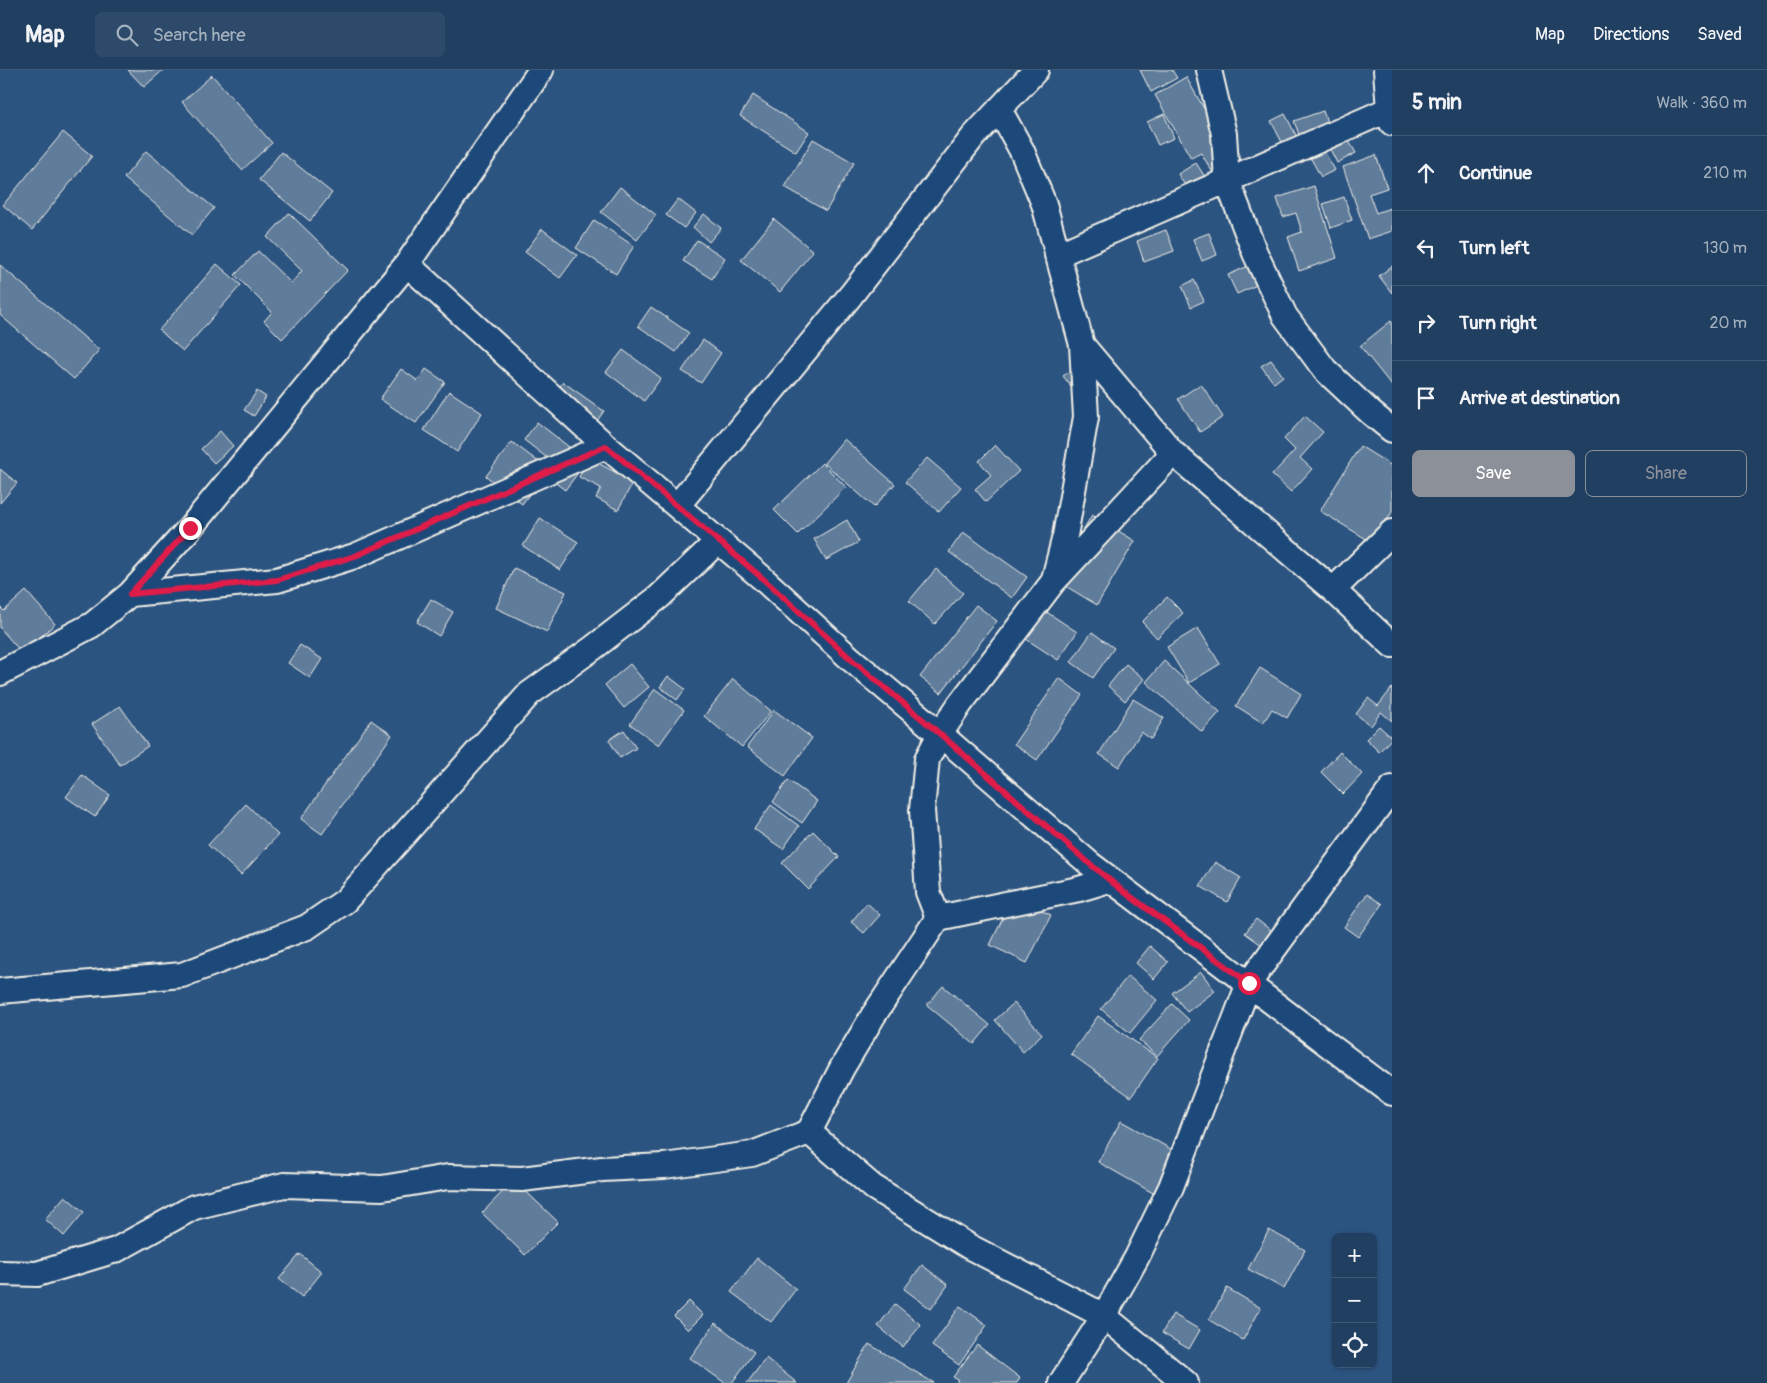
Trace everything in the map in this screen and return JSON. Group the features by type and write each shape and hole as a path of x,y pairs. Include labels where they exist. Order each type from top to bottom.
{"street":[{"path":"0,673 92,625 130,594 190,528 407,264 541,70"},
{"path":"677,506 850,295 974,137 1036,70"},
{"path":"1209,70 1224,134 1227,180 1255,253 1285,316 1324,370 1371,414 1392,430"},
{"path":"1058,255 1227,180 1391,114 1386,70"},
{"path":"999,109 1022,151 1044,204 1082,344 1086,417 1065,536 1053,582"},
{"path":"407,264 606,446 1109,880 1249,983 1392,1093"},
{"path":"1082,344 1174,453 1333,590 1392,645"},
{"path":"130,594 277,580 355,556 606,446"},
{"path":"938,918 928,892 922,810 927,759 940,734 960,704 1053,582 1174,453"},
{"path":"1333,590 1392,532"},
{"path":"0,991 182,975 307,927 345,901 529,694 659,597 718,541"},
{"path":"1061,1383 1104,1316 1172,1187 1249,983 1392,788"},
{"path":"0,1274 37,1274 116,1250 194,1208 284,1185 382,1188 448,1177 522,1179 602,1169 664,1166 752,1154 809,1132 842,1068 873,1016 938,918 1079,889 1109,880"},
{"path":"809,1132 873,1187 970,1247 1104,1316 1186,1383"}],"building":[{"path":"128,70 163,70 144,87"},
{"path":"1140,70 1172,70 1177,78 1151,92"},
{"path":"212,75 272,143 242,170 182,102"},
{"path":"1186,77 1219,135 1225,132 1240,159 1213,173 1201,153 1191,158 1155,95"},
{"path":"753,95 809,132 796,152 740,116"},
{"path":"1323,111 1330,130 1301,140 1294,121"},
{"path":"1164,114 1174,138 1158,145 1147,122"},
{"path":"1285,114 1299,141 1285,148 1271,121"},
{"path":"63,132 92,156 32,230 3,205"},
{"path":"1347,138 1356,153 1337,163 1329,147"},
{"path":"813,139 854,163 826,211 785,187"},
{"path":"1322,148 1335,170 1321,177 1309,155"},
{"path":"146,151 214,208 192,235 124,178"},
{"path":"281,152 332,193 310,221 259,180"},
{"path":"1376,155 1387,188 1369,194 1376,213 1390,208 1392,231 1368,239 1343,167"},
{"path":"1196,163 1207,180 1189,192 1178,174"},
{"path":"1314,186 1337,258 1299,271 1288,237 1302,232 1296,213 1283,217 1277,198"},
{"path":"620,187 656,215 637,240 601,212"},
{"path":"1344,197 1352,220 1331,228 1323,204"},
{"path":"678,199 696,213 684,228 666,215"},
{"path":"289,213 348,270 282,339 264,321 272,312 235,275 258,251 291,283 302,271 267,237"},
{"path":"704,214 721,228 709,242 693,227"},
{"path":"774,219 813,251 780,292 741,260"},
{"path":"594,220 634,246 616,274 576,248"},
{"path":"542,229 577,255 560,278 525,252"},
{"path":"1166,230 1174,251 1144,262 1137,241"},
{"path":"1209,233 1217,255 1202,261 1193,239"},
{"path":"697,240 725,258 712,279 683,261"},
{"path":"217,264 241,285 183,351 159,330"},
{"path":"1253,264 1261,283 1237,294 1228,275"},
{"path":"0,265 99,350 74,379 0,315"},
{"path":"1392,266 1392,293 1379,276"},
{"path":"1194,280 1204,301 1191,307 1182,286"},
{"path":"651,307 689,333 676,352 638,326"},
{"path":"1392,322 1392,386 1360,346"},
{"path":"703,340 721,353 701,383 682,371"},
{"path":"623,350 661,378 644,401 606,372"},
{"path":"1271,360 1283,376 1274,383 1261,366"},
{"path":"1075,367 1075,391 1063,376"},
{"path":"401,369 418,381 426,369 445,382 416,423 380,399"},
{"path":"563,382 604,411 590,431 549,401"},
{"path":"1201,384 1223,417 1200,432 1178,399"},
{"path":"257,391 266,397 254,416 244,410"},
{"path":"449,391 482,413 457,452 424,430"},
{"path":"1305,416 1323,432 1300,458 1312,469 1291,492 1272,475 1295,450 1284,439"},
{"path":"537,422 587,461 565,490 546,476 555,464 524,440"},
{"path":"220,431 233,446 214,463 201,449"},
{"path":"844,439 895,484 874,507 824,463"},
{"path":"512,442 548,469 522,504 486,476"},
{"path":"995,445 1019,471 986,502 975,489 991,475 979,461"},
{"path":"1360,446 1392,466 1392,512 1373,543 1320,511"},
{"path":"589,458 633,482 618,510 596,498 601,488 579,477"},
{"path":"927,458 961,487 939,512 905,482"},
{"path":"822,463 846,487 798,534 774,510"},
{"path":"0,469 17,483 0,503"},
{"path":"1092,515 1135,541 1097,605 1054,579"},
{"path":"540,518 578,542 560,570 523,546"},
{"path":"847,520 859,542 826,560 814,539"},
{"path":"963,532 1027,577 1012,598 949,552"},
{"path":"514,568 566,592 547,632 496,608"},
{"path":"936,569 963,593 935,624 909,601"},
{"path":"26,591 55,624 22,653 0,628 0,607 4,611"},
{"path":"1167,597 1183,613 1157,638 1142,622"},
{"path":"431,599 453,612 439,636 417,622"},
{"path":"1033,603 1077,632 1058,660 1014,631"},
{"path":"976,605 997,621 941,693 920,677"},
{"path":"1198,628 1220,664 1189,683 1167,647"},
{"path":"1092,632 1114,648 1093,678 1071,662"},
{"path":"300,645 322,659 310,678 288,663"},
{"path":"1164,661 1220,712 1202,732 1146,682"},
{"path":"630,664 649,687 624,708 605,685"},
{"path":"1126,664 1144,679 1125,701 1108,686"},
{"path":"1260,668 1301,694 1287,718 1272,709 1263,723 1236,706"},
{"path":"668,676 685,689 677,700 660,687"},
{"path":"1059,678 1082,695 1037,760 1014,744"},
{"path":"733,679 771,711 742,747 704,716"},
{"path":"1392,688 1392,721 1381,712 1371,726 1356,714 1368,698 1378,706"},
{"path":"655,689 684,710 659,745 630,724"},
{"path":"1133,699 1164,718 1151,739 1141,732 1119,767 1099,754"},
{"path":"120,706 148,746 120,765 92,724"},
{"path":"774,710 812,738 785,776 747,747"},
{"path":"371,720 392,735 322,834 301,819"},
{"path":"1379,726 1392,738 1379,752 1366,739"},
{"path":"624,730 636,748 620,758 609,740"},
{"path":"1340,752 1362,774 1343,794 1321,772"},
{"path":"82,775 110,795 95,817 66,797"},
{"path":"788,780 817,801 802,823 773,802"},
{"path":"246,804 278,835 241,875 208,845"},
{"path":"771,805 799,826 783,849 754,829"},
{"path":"813,831 839,857 808,889 782,863"},
{"path":"1215,862 1241,878 1227,902 1200,886"},
{"path":"1367,894 1382,904 1358,937 1344,927"},
{"path":"1013,897 1051,915 1027,963 990,945"},
{"path":"867,903 880,915 864,933 851,922"},
{"path":"1256,919 1273,932 1263,946 1245,933"},
{"path":"1150,946 1168,962 1154,979 1136,963"},
{"path":"1201,972 1215,991 1187,1012 1172,993"},
{"path":"1128,976 1157,1000 1130,1033 1101,1009"},
{"path":"943,986 990,1025 974,1044 927,1005"},
{"path":"1014,1003 1042,1034 1023,1052 995,1020"},
{"path":"1172,1004 1189,1020 1157,1056 1139,1040"},
{"path":"1098,1016 1158,1058 1131,1097 1071,1054"},
{"path":"1121,1121 1176,1152 1153,1193 1098,1162"},
{"path":"514,1180 558,1222 525,1255 482,1213"},
{"path":"65,1196 84,1212 64,1236 45,1219"},
{"path":"1269,1230 1305,1250 1284,1289 1248,1269"},
{"path":"300,1254 322,1272 302,1297 279,1279"},
{"path":"757,1258 796,1289 771,1322 731,1292"},
{"path":"922,1265 948,1285 931,1309 904,1289"},
{"path":"1227,1288 1261,1308 1243,1340 1209,1320"},
{"path":"689,1301 703,1315 688,1330 674,1316"},
{"path":"895,1304 921,1325 903,1347 878,1326"},
{"path":"960,1306 987,1325 959,1365 932,1346"},
{"path":"1173,1314 1200,1330 1189,1349 1162,1333"},
{"path":"715,1323 754,1352 732,1383 725,1383 690,1358"},
{"path":"869,1344 934,1383 846,1383"},
{"path":"977,1345 1020,1378 1017,1383 956,1383 958,1380 953,1377"},
{"path":"766,1358 797,1383 747,1383"}],"route":[{"path":"190,528 130,594 277,580 355,556 606,446 761,577 852,660 1090,864 1123,891 1249,983"}]}
